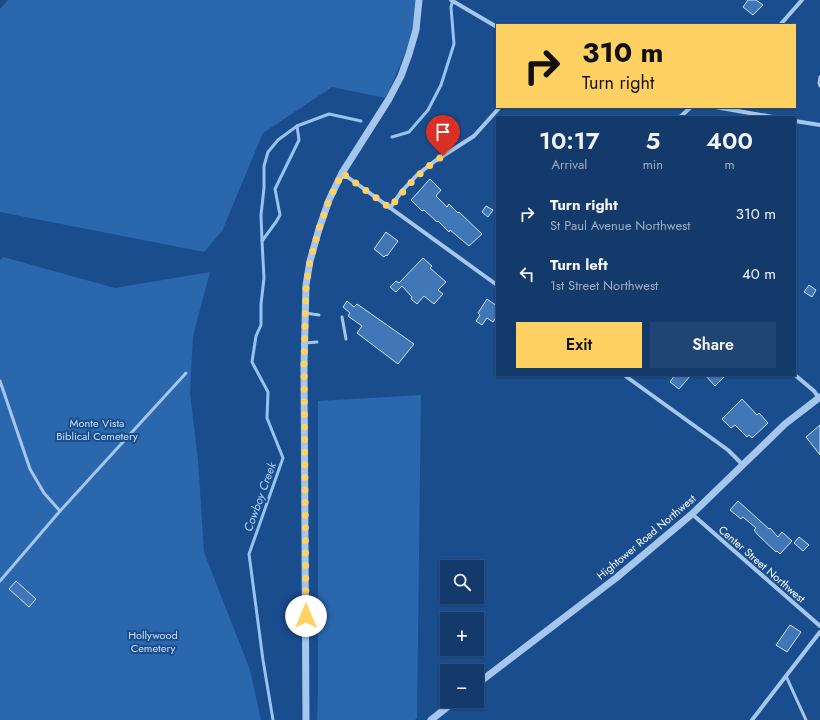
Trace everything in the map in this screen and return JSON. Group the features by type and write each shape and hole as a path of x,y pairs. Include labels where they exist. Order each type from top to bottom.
{"street":[{"path":"306,720 304,343 306,285 310,261 329,200 342,173 389,99 401,76 416,30 419,0"},
{"path":"451,0 496,26"},
{"path":"781,24 802,0"},
{"path":"390,208 402,191 417,175 435,161 474,136 499,108"},
{"path":"681,116 689,108"},
{"path":"721,108 767,116"},
{"path":"493,115 496,118"},
{"path":"796,121 820,125"},
{"path":"342,173 496,284"},
{"path":"625,376 728,450 744,465"},
{"path":"796,376 819,397"},
{"name":"Hightower Road Northwest","path":"484,679 616,578 692,514 785,424 819,397"},
{"name":"Center Street Northwest","path":"692,514 820,626"},
{"path":"752,720 820,632"},
{"path":"431,720 446,708"}],"lane":[{"path":"820,78 820,86"},
{"path":"305,313 319,315"},
{"path":"342,317 346,339"},
{"path":"304,343 317,342"},
{"path":"0,581 60,511 186,373"},
{"path":"0,381 30,469 44,493 60,511"},
{"path":"786,676 806,720"}],"green space":[{"path":"8,0 418,0 412,36 386,98 332,87 263,133 222,231 204,252 0,212 0,9"},
{"name":"Monte Vista Biblical Cemetery","path":"3,257 115,288 210,272 193,336 190,393 198,460 204,552 250,670 261,720 0,720 0,260"},
{"path":"421,395 417,718 415,720 317,720 318,401"}],"building":[{"path":"748,0 756,0 763,5 753,15 743,7"},
{"path":"430,179 441,190 436,196 447,207 449,204 458,213 459,212 482,234 469,246 450,230 449,232 424,210 422,211 411,200"},
{"path":"486,206 493,210 488,217 482,212"},
{"path":"386,232 398,241 387,256 386,255 384,257 374,249"},
{"path":"423,258 432,266 430,268 446,282 438,290 443,294 434,304 424,296 417,304 411,299 412,297 402,286 396,292 390,287 396,281 399,283"},
{"path":"809,285 816,290 812,297 804,292"},
{"path":"487,299 496,305 496,318 493,322 487,318 482,325 476,321 480,315 478,313"},
{"path":"347,301 354,307 357,304 414,344 398,364 357,333 362,326 348,316 350,313 343,307"},
{"path":"674,376 690,376 679,389 670,382"},
{"path":"706,376 725,376 715,386"},
{"path":"742,399 757,415 759,413 768,423 752,438 749,435 747,437 735,425 731,428 722,419"},
{"path":"820,425 820,455 806,437"},
{"path":"738,501 769,529 770,528 778,537 782,532 792,541 780,554 758,535 754,530 756,528 743,517 741,519 730,510"},
{"path":"799,537 809,545 803,551 794,543"},
{"path":"16,581 36,599 29,607 9,589"},
{"path":"790,625 801,632 787,652 776,645"}],"waterway":[{"name":"Cowboy Creek","path":"392,137 409,132 428,110 441,85 454,44 451,7 453,0"},
{"name":"Cowboy Creek","path":"273,720 263,660 249,554 283,458 267,418 268,392 252,362 256,336 261,325 261,304 264,278 262,241 280,215 275,189 299,140 297,126 329,114 361,121"},
{"path":"262,241 261,215 264,188 264,166 268,152 278,140 297,126"}],"route":[{"path":"306,616 304,366 306,285 310,261 319,229 329,200 342,173 390,208 402,191 417,175 443,156"}],"park label":[{"name":"Hollywood Cemetery","path":"153,641"}]}
